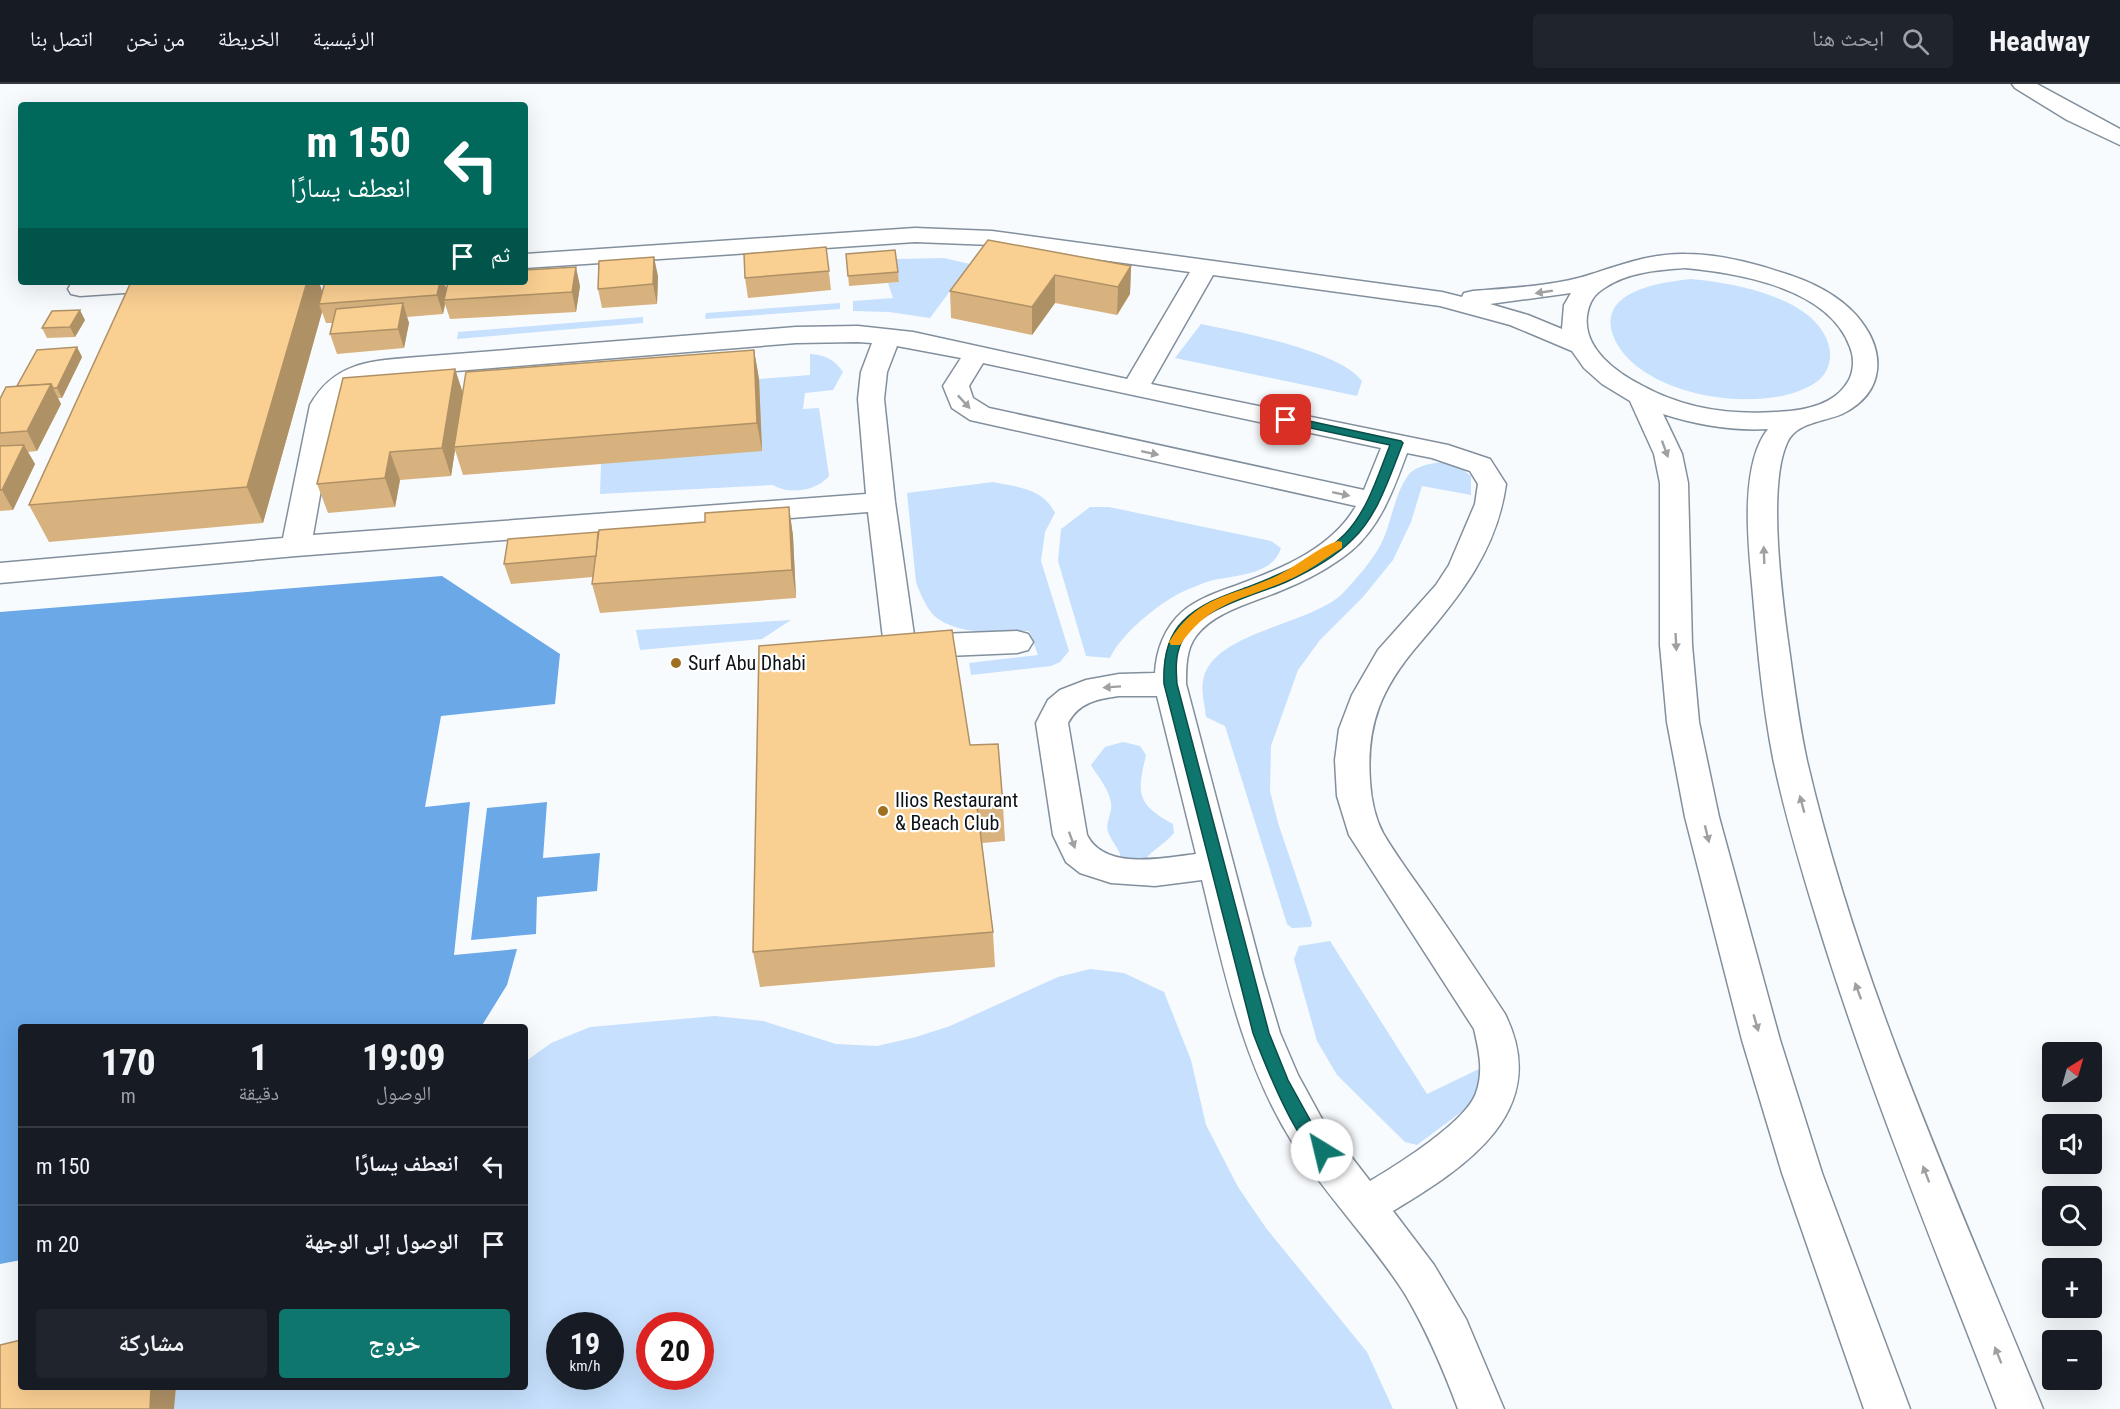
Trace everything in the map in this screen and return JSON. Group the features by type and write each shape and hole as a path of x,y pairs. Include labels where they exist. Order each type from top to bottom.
{"street":[{"path":"2022,84 2075,116 2120,138"},
{"path":"528,261 915,235 954,235 1044,244 1442,299 1519,320 1581,346"},
{"path":"1442,299 1512,297 1601,280 1639,266 1673,262 1710,263 1736,267 1778,279 1809,292 1846,319 1858,334 1865,349 1867,365 1863,379 1854,392 1840,404 1820,413 1797,419 1770,422 1712,417 1682,411 1641,395 1609,376 1592,362 1581,346 1575,331 1574,316 1578,302 1587,290 1601,280"},
{"path":"1135,389 1204,267"},
{"path":"80,289 139,285"},
{"path":"296,546 326,397 341,383 363,372 466,360 796,335 887,336 977,353 1135,389 1438,451 1480,465 1492,484 1489,504 1464,565 1447,592 1389,658 1363,703 1355,729 1354,796 1366,835 1492,1025 1501,1064 1497,1091 1488,1113 1469,1133 1418,1174 1365,1206"},
{"path":"887,336 874,372 872,399 889,647 1017,642"},
{"path":"977,353 956,386 961,402 980,414 1374,501"},
{"path":"1641,395 1668,454 1674,483 1676,645 1683,722 1702,817 1728,922 1771,1073 1803,1173 1887,1409"},
{"path":"1797,419 1782,430 1774,440 1766,468 1764,489 1764,554 1772,636 1790,758 1816,858 1851,971 1900,1108 2020,1409"},
{"path":"1397,443 1374,501 1349,537 1284,578 1229,597 1206,609 1188,624 1175,642 1169,662 1170,684 1261,1033 1281,1082 1308,1132 1419,1279 1451,1334 1481,1409"},
{"path":"0,573 296,546 880,502"},
{"path":"1170,684 1088,690 1064,702 1056,712 1052,723 1072,844 1085,860 1106,870 1130,872 1216,865"}],"shaded area":[{"path":"944,258 970,264 930,318 889,312 853,311 853,301 893,298 888,283 899,282 896,259"},
{"path":"1691,279 1730,284 1774,297 1794,306 1811,318 1824,334 1830,352 1829,363 1824,374 1819,380 1797,392 1769,398 1737,399 1704,395 1673,386 1645,372 1624,354 1612,332 1611,318 1615,306 1636,291"},
{"path":"840,303 840,309 705,319 706,313"},
{"path":"643,317 643,323 457,339 458,332"},
{"path":"1201,324 1287,344 1332,360 1350,370 1362,381 1357,396 1175,358"},
{"path":"810,354 829,358 843,372 833,390 805,393 803,409 819,408 829,476 824,481 810,488 795,491 773,485 600,494 601,464 759,379 810,375"},
{"path":"1444,462 1458,466 1471,476 1471,495 1422,486 1411,522 1393,560 1363,597 1320,640 1298,670 1271,746 1270,791 1278,823 1312,923 1311,927 1292,928 1287,924 1225,726 1206,717 1203,681 1210,664 1223,651 1242,640 1328,604 1343,593 1378,549 1399,492 1410,473 1428,464"},
{"path":"993,482 1020,487 1044,498 1055,513 1045,532 1041,561 1069,651 1060,662 1051,666 971,675 969,663 1038,655 1029,631 982,632 958,628 937,618 930,611 916,582 907,493"},
{"path":"1090,507 1109,507 1271,541 1281,548 1277,557 1261,569 1206,582 1171,598 1131,630 1122,639 1110,658 1086,656 1058,561 1061,529"},
{"path":"791,620 762,639 640,650 636,630"},
{"path":"1123,742 1140,746 1146,755 1141,779 1142,796 1152,810 1173,824 1174,833 1144,861 1122,862 1120,853 1108,832 1110,798 1091,765 1105,747"},
{"path":"1330,941 1427,1094 1479,1069 1485,1090 1476,1101 1417,1145 1405,1142 1337,1075 1317,1041 1294,959 1299,946"},
{"path":"1090,969 1124,973 1164,992 1191,1060 1206,1125 1238,1187 1266,1228 1367,1352 1393,1409 174,1409 176,1390 528,1390 528,1060 551,1043 590,1027 715,1016 763,1021 836,1044 877,1046 950,1026 1058,977"}],"water":[{"path":"442,576 560,654 555,704 441,716 425,807 470,802 454,955 517,949 507,985 483,1024 18,1024 18,1261 0,1264 0,612"},
{"path":"547,802 543,858 600,853 597,891 537,897 536,934 471,940 487,808"}],"building":[{"path":"988,240 1131,266 1118,287 1055,275 1032,307 950,291"},
{"path":"826,247 829,271 745,278 744,254"},
{"path":"895,250 898,272 848,276 846,254"},
{"path":"654,257 653,284 598,289 599,261"},
{"path":"576,267 572,292 444,300 447,285 528,285 528,270"},
{"path":"130,285 306,285 247,487 29,505"},
{"path":"324,285 439,285 437,295 319,304"},
{"path":"403,303 398,329 330,334 336,309"},
{"path":"80,310 70,327 42,328 52,311"},
{"path":"77,347 57,388 53,388 51,384 17,386 37,350"},
{"path":"754,350 757,423 454,447 466,372"},
{"path":"455,369 442,448 390,452 385,478 317,484 343,378"},
{"path":"51,384 27,431 0,433 0,399 6,387"},
{"path":"24,445 2,490 0,490 0,446"},
{"path":"789,507 792,570 592,584 599,530 705,522 705,513"},
{"path":"598,532 596,556 504,564 508,539"},
{"name":"Ilios Restaurant & Beach Club","path":"952,630 970,745 998,744 1003,805 977,807 993,932 753,952 759,646"},
{"path":"18,1341 18,1390 151,1390 150,1409 0,1409 0,1345"}],"slow traffic":[{"path":"1175,642 1188,624 1206,609 1229,597 1258,589 1284,578 1338,545"}],"place":[{"name":"Surf Abu Dhabi","path":"676,663"},
{"name":"Ilios Restaurant & Beach Club","path":"883,811"}],"route":[{"path":"1286,420 1397,443 1374,501 1349,537 1284,578 1258,589 1229,597 1206,609 1188,624 1175,642 1169,662 1170,684 1244,976 1261,1033 1281,1082 1308,1132 1322,1150"}]}
